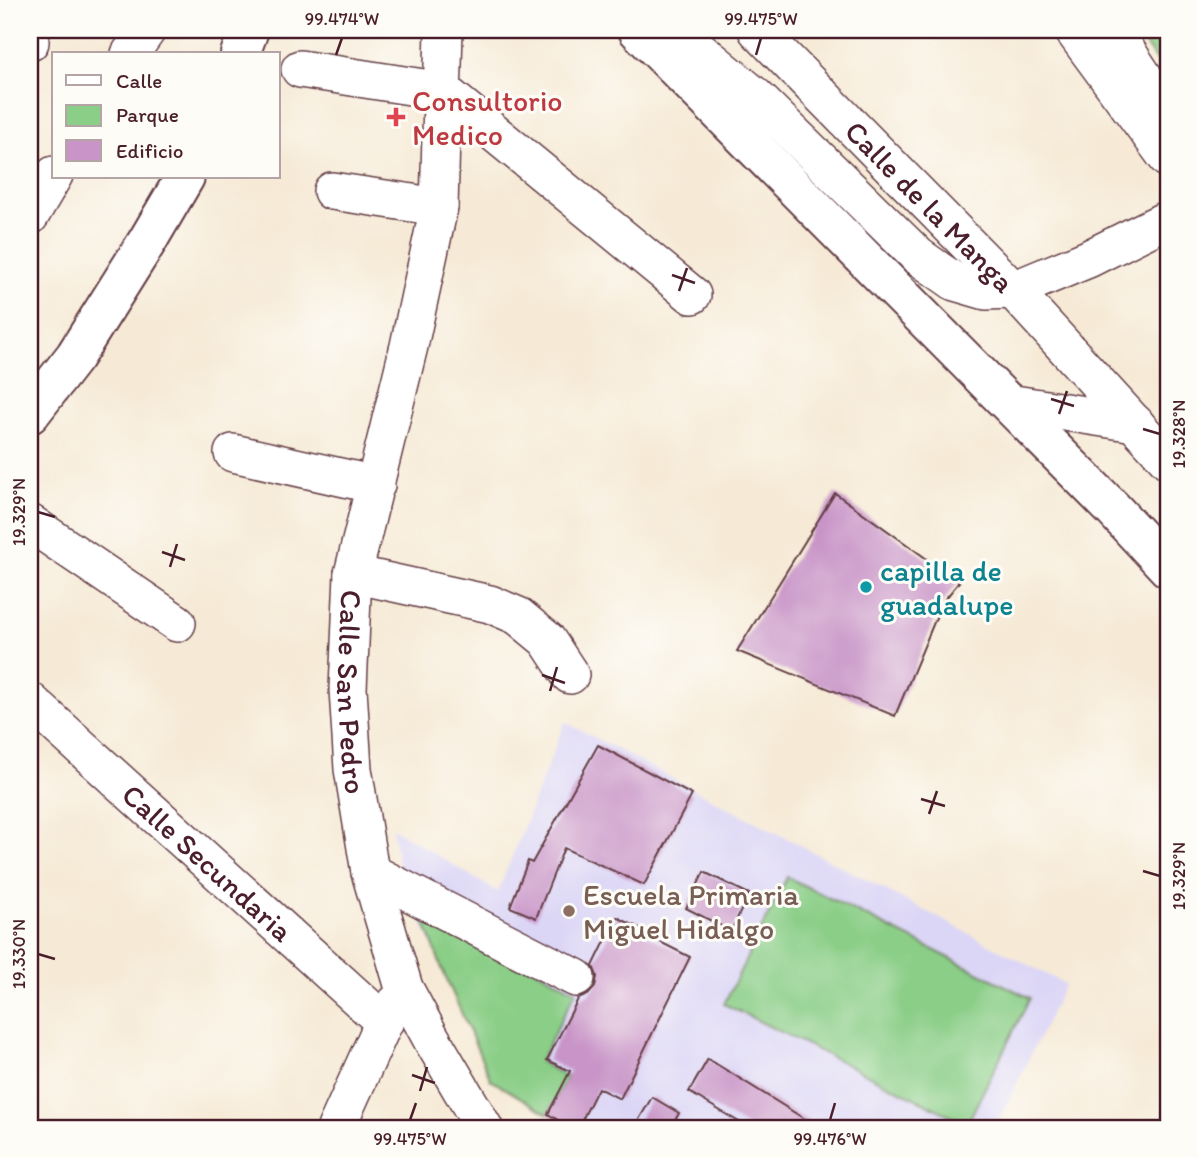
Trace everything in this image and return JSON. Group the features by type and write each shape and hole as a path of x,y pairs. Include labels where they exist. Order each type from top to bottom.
{"main road":[{"path":"241,52 249,30"},
{"path":"639,30 1113,509 1168,568"},
{"path":"30,414 75,356 184,178"}],"street":[{"path":"30,30 30,41"},
{"path":"131,52 146,30"},
{"name":"Calle San Pedro","path":"444,30 439,207 353,574 349,702 353,769 370,872 404,988 484,1128"},
{"path":"666,30 689,41 755,96 918,256 956,282 986,291 1013,290 1168,460"},
{"name":"Calle de la Manga","path":"757,30 1013,290 1088,259 1168,219"},
{"path":"1073,30 1168,159"},
{"path":"1113,30 1168,114"},
{"path":"300,69 443,91 692,295"},
{"path":"30,215 52,178"},
{"path":"332,191 439,207"},
{"path":"1008,403 1135,423"},
{"path":"233,453 376,485"},
{"path":"30,523 177,623"},
{"path":"353,574 490,604 518,616 547,640 570,675"},
{"name":"Calle Secundaria","path":"30,701 384,1022"},
{"path":"370,872 576,978"},
{"path":"336,1128 384,1022 404,988"}],"shaded area":[{"name":"Escuela Primaria Miguel Hidalgo","path":"565,722 1065,984 995,1128 571,1128 491,1080 400,872 392,828 498,892"}],"green space":[{"path":"1135,30 1168,30 1168,78"},
{"path":"787,877 1030,998 967,1124 724,1004"},
{"path":"419,908 576,991 540,1062 567,1077 548,1114 491,1080 443,971"}],"building":[{"name":"capilla de guadalupe","path":"835,493 959,582 942,603 895,716 737,651"},
{"path":"598,745 692,795 644,885 564,848 536,918 510,907 528,861 532,863"},
{"path":"704,872 749,894 731,931 686,908"},
{"path":"617,917 690,957 620,1099 598,1088 578,1128 571,1128 548,1114 570,1071 547,1060 578,999 588,995 595,987 597,976 593,966"},
{"path":"708,1059 819,1128 749,1128 689,1092"},
{"path":"652,1097 679,1113 671,1128 634,1128"}],"place":[{"name":"Consultorio Medico","path":"396,117"},
{"name":"capilla de guadalupe","path":"866,587"},
{"name":"Escuela Primaria Miguel Hidalgo","path":"569,911"}]}
